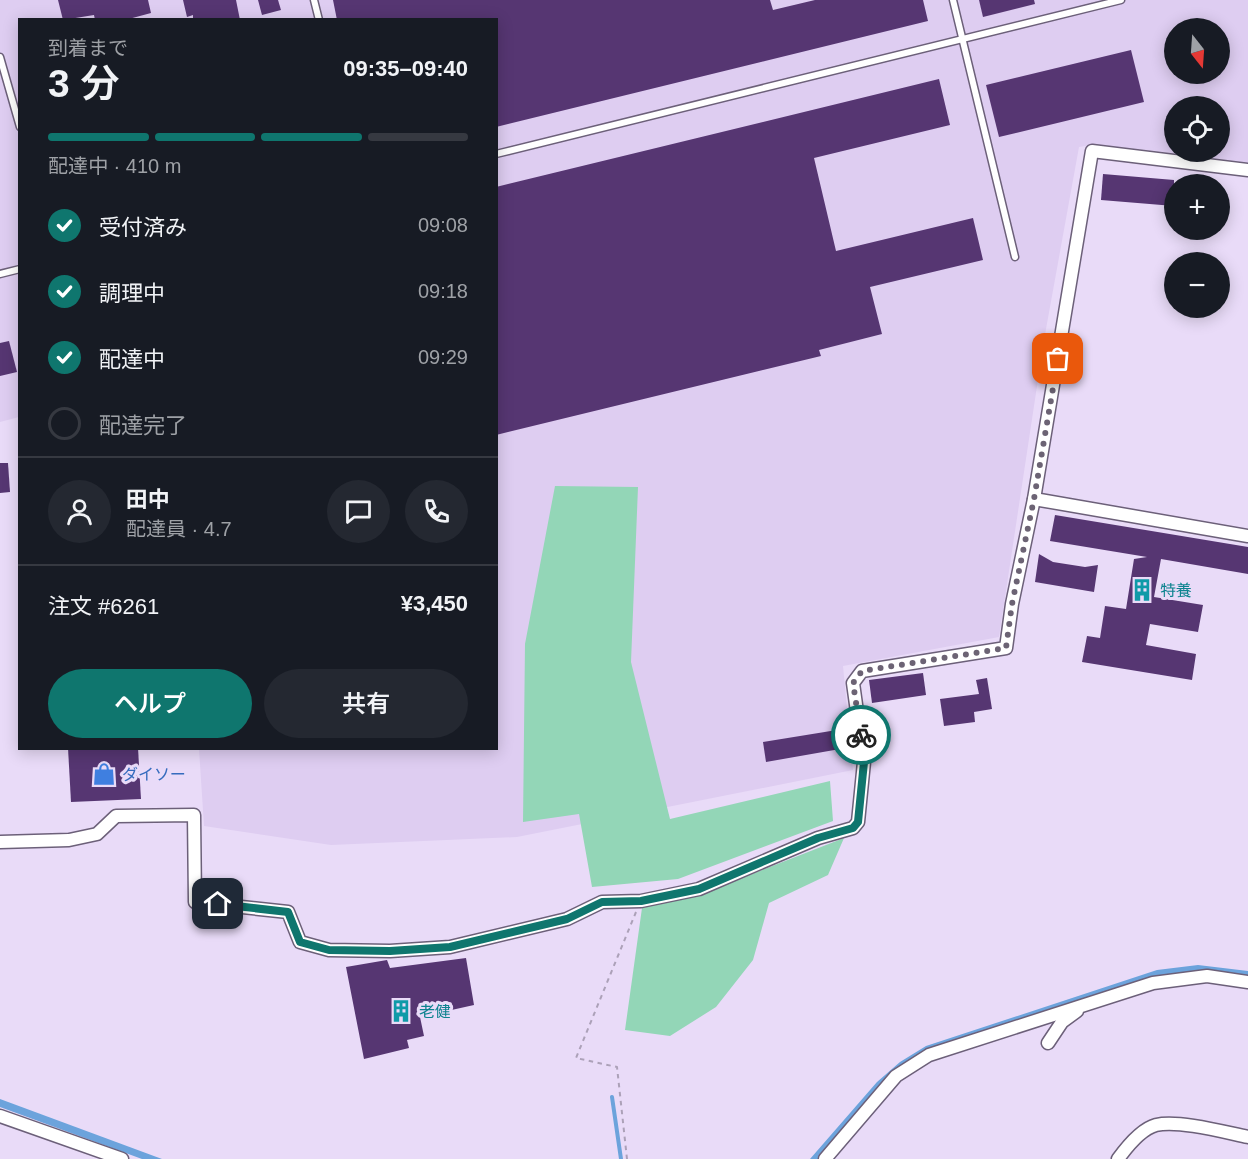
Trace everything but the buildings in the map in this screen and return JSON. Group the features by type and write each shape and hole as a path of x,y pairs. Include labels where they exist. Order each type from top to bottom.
{"street":[{"path":"0,842 69,840 97,834 116,816 194,815 195,902 288,912 300,942 329,950 390,951 450,947 567,919 602,902 641,901 699,889 818,838 853,828 858,822 864,762 853,683 856,676 862,671 1006,648 1012,604 1034,499 1092,151 1248,170"},
{"path":"1034,499 1248,536"},
{"path":"825,1159 896,1076 912,1064 960,1043 1153,983 1207,976 1248,981"},
{"path":"1048,1043 1062,1022 1085,1004"},
{"path":"0,1116 122,1159"},
{"path":"1118,1159 1128,1145 1154,1125 1177,1125 1248,1137"}],"lane":[{"path":"314,0 318,18"},
{"path":"953,0 1015,257"},
{"path":"498,154 1116,1"},
{"path":"0,57 18,120"},
{"path":"0,274 18,270"}],"path":[{"path":"627,1159 617,1067 576,1058 641,901"}],"shaded area":[{"path":"0,0 1248,0 1248,163 1230,161 1230,96 1164,96 1164,153 1092,145 1079,147 1044,340 999,637 843,666 853,770 517,837 331,845 204,826 199,750 498,750 498,18 18,18 18,417 0,422"}],"green space":[{"path":"555,486 638,487 631,662 670,819 830,781 833,821 678,879 592,887 579,814 523,822 525,644"},
{"path":"844,838 828,875 769,903 753,960 716,1007 670,1036 625,1030 642,908 701,894"}],"water":[{"path":"1198,965 1248,971 1248,978 1198,972 1158,977 903,1068 822,1159 810,1159 877,1082 900,1062 926,1046 1157,970"},
{"path":"0,1099 162,1159 142,1159 0,1107"}],"waterway":[{"path":"612,1097 621,1159"}],"way so far":[{"path":"861,735 853,683 862,671 1006,648 1012,604 1034,499 1058,359"}],"place":[{"name":"特養","path":"1142,590"},
{"name":"ダイソー","path":"104,774"},
{"name":"老健","path":"401,1011"}],"route":[{"path":"218,904 288,912 300,942 329,950 390,951 450,947 567,919 602,902 641,901 682,894 699,889 818,838 853,828 858,822 864,762 861,735"}]}
